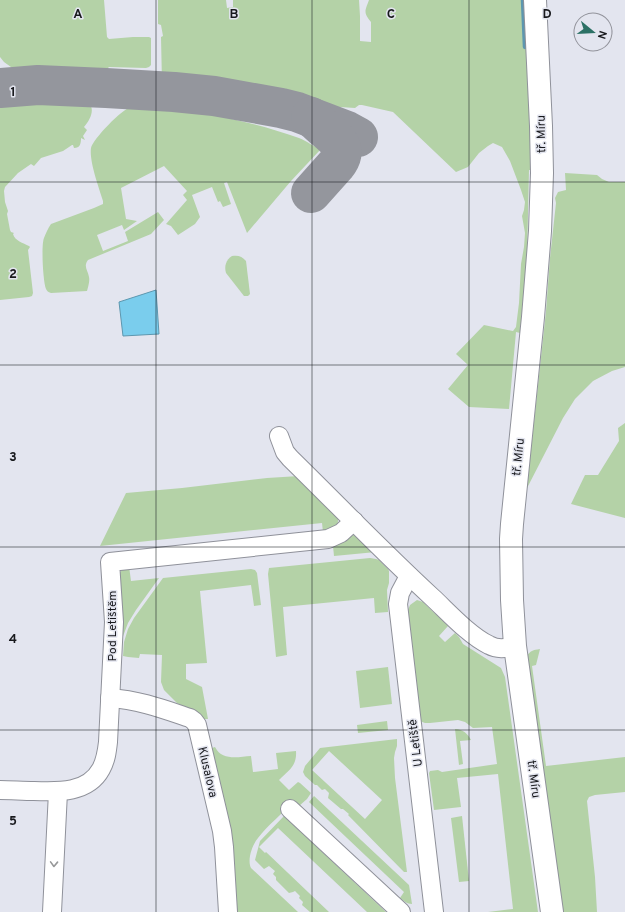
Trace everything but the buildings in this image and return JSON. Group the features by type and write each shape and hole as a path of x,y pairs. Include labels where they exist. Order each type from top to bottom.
{"main road":[{"name":"tř. Míru","path":"535,0 542,126 542,180 540,231 533,317 511,540 512,600 515,646 552,912"}],"street":[{"path":"279,436 282,447 290,458 409,576 465,627 487,645 494,648 502,649 515,646"},
{"name":"Pod Letištěm","path":"0,790 58,792 71,790 88,783 101,769 107,753 108,742 114,622 110,562 328,539 341,533 354,521"},
{"name":"U Letiště","path":"409,576 400,594 398,604 434,912"},
{"name":"Klusalova","path":"110,698 146,704 190,718 197,725 222,831 228,912"},
{"path":"52,912 58,792"},
{"path":"290,809 401,912"}],"green space":[{"path":"0,0 104,0 107,37 109,39 133,37 151,38 151,65 146,68 108,68 109,76 129,75 140,78 139,81 129,78 128,81 25,77 4,62 0,57"},
{"path":"158,0 226,0 227,8 233,7 233,0 359,0 360,41 371,42 371,22 366,11 369,0 528,0 535,170 529,170 527,257 520,333 516,332 509,409 469,407 448,389 468,365 456,354 484,325 513,331 516,327 521,264 524,247 525,233 522,216 525,202 510,161 502,147 493,143 479,153 468,167 456,172 393,112 362,105 355,108 325,106 209,85 162,83 161,37 163,36 161,25 158,24"},
{"path":"18,94 80,97 90,104 92,112 84,127 87,130 83,136 85,140 81,138 79,146 74,148 72,145 63,151 41,158 34,166 31,164 18,173 5,187 5,202 8,211 7,214 10,230 14,233 13,234 17,240 30,247 28,250 33,293 32,296 29,297 0,300 0,96"},
{"path":"133,106 185,110 243,121 299,138 321,149 291,181 247,233 227,182 224,183 231,204 223,207 220,201 218,202 212,187 192,195 200,217 195,224 178,235 171,226 166,224 187,200 183,195 187,191 164,166 121,188 126,219 137,221 124,230 122,225 97,235 103,251 128,241 125,232 158,212 164,220 151,234 88,260 86,265 89,279 87,291 49,292 46,290 43,272 43,242 48,229 51,224 103,204 93,167 91,148 102,132 121,113"},
{"path":"565,173 597,175 609,182 625,182 625,367 612,371 593,381 575,399 563,418 525,492 546,311 556,203 555,198 558,192 566,190"},
{"path":"232,256 240,256 246,261 250,294 248,296 244,296 226,273 226,263"},
{"path":"625,423 625,518 571,504 585,475 598,475 619,441 618,428"},
{"path":"299,476 337,515 338,522 335,527 323,532 322,523 100,546 126,493"},
{"path":"354,535 376,552 334,556 333,546"},
{"path":"370,558 379,560 389,571 389,583 387,590 388,612 375,613 374,598 283,607 287,655 276,657 268,574 269,568"},
{"path":"129,566 131,581 159,578 128,623 122,639 119,574 123,568"},
{"path":"251,569 255,570 257,573 261,605 254,606 251,585 200,591 207,663 186,664 186,679 202,687 208,719 201,719 197,714 177,703 164,690 161,682 162,655 140,654 139,658 123,656 124,642 128,629 134,618 163,578"},
{"path":"417,600 423,602 448,626 439,636 445,642 455,633 463,644 501,668 505,677 538,912 488,912 513,909 498,774 457,778 461,807 434,810 430,771 438,770 442,772 497,764 492,727 473,728 465,722 458,720 425,723 417,720 408,610 410,605"},
{"path":"540,649 536,665 532,666 546,766 625,757 625,792 595,795 589,797 587,801 597,912 560,912 527,656 532,651"},
{"path":"388,667 392,704 360,708 356,671"},
{"path":"387,721 388,730 358,733 357,725"},
{"path":"455,729 465,732 471,740 460,741 463,764 459,765"},
{"path":"397,739 394,758 395,778 407,872 404,872 348,815 349,814 328,798 329,793 325,789 322,790 305,776 303,772 305,766 320,748","holes":["329,751 382,800 365,819 312,770"]},
{"path":"215,747 226,756 251,756 253,772 278,769 276,753 296,751 294,764 279,780 289,790 298,782 311,793 299,806 293,802 262,833 256,841 251,853 250,865 251,868 298,912 233,912 209,749"},
{"path":"314,796 409,885 412,904 407,903 400,898 404,892 309,802"},
{"path":"284,816 386,912 367,912 278,828 259,847 329,912 310,912 302,905 303,902 299,898 300,896 295,891 289,893 276,880 276,877 273,874 275,871 269,866 264,869 255,860 260,841"},
{"path":"462,816 469,881 459,882 451,818"}],"water":[{"path":"156,290 159,334 123,336 119,302"}],"waterway":[{"path":"523,0 525,47"}],"taxiway":[{"path":"0,88 38,85 174,92 214,96 297,112 347,131 358,137"},
{"path":"311,117 338,142 341,155 340,160 311,193"}]}
